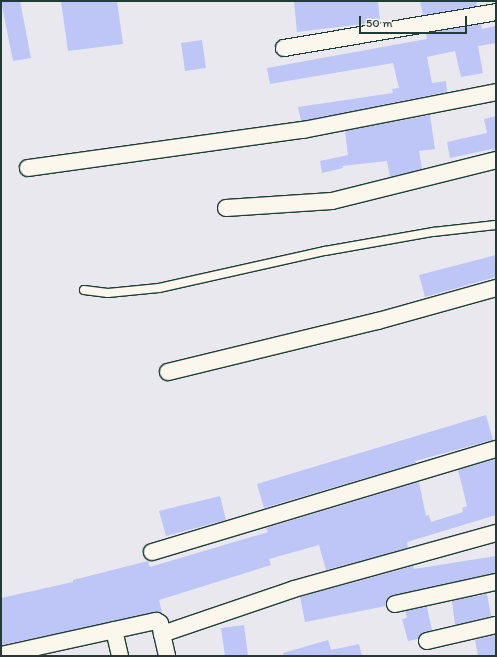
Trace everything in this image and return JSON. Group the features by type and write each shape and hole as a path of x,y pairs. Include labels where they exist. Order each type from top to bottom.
{"street":[{"path":"284,48 496,12"},
{"path":"28,168 303,130 496,92"},
{"path":"226,208 332,201 496,160"},
{"path":"168,372 378,321 496,288"},
{"path":"152,552 496,449"},
{"path":"162,634 294,589 496,533"},
{"path":"395,604 496,582"},
{"path":"1,654 156,621 160,623 167,656"},
{"path":"427,641 496,625"},
{"path":"114,630 120,656"}],"lane":[{"path":"84,290 108,293 158,288 325,251 433,232 496,225"}],"building":[{"path":"1,1 20,1 31,58 13,61"},
{"path":"61,1 117,1 123,44 68,51"},
{"path":"294,1 378,1 380,22 297,32"},
{"path":"420,1 476,1 477,6 423,15"},
{"path":"481,24 482,29 496,26 496,43 478,46 483,73 461,77 455,51 427,57 432,83 446,81 447,92 301,121 298,107 393,93 392,89 399,88 393,63 270,84 267,68 427,39 426,33"},
{"path":"202,40 206,68 185,71 181,43"},
{"path":"430,115 435,149 419,151 422,169 390,177 387,161 342,166 343,168 322,173 320,161 348,155 345,131"},
{"path":"496,116 496,151 492,149 450,158 447,142 487,133 484,119"},
{"path":"496,255 496,277 425,297 419,275"},
{"path":"486,415 493,440 415,461 416,463 264,508 257,484"},
{"path":"496,459 496,515 407,542 408,548 326,570 319,545 269,559 271,565 159,600 162,612 1,645 1,598 73,582 73,580 148,561 150,567 268,532 266,528 419,482 426,516 429,515 431,522 463,512 462,508 467,506 458,470"},
{"path":"220,496 226,520 166,536 159,511"},
{"path":"496,556 496,573 393,595 388,597 386,606 305,622 300,597 413,566 414,569"},
{"path":"487,594 491,616 455,625 452,601"},
{"path":"427,607 432,630 421,634 418,639 408,641 402,619 407,618 405,611"},
{"path":"244,625 248,656 225,656 221,628"},
{"path":"496,635 496,656 478,656 475,640"},
{"path":"328,640 331,650 359,644 362,656 283,656 283,653"}]}
